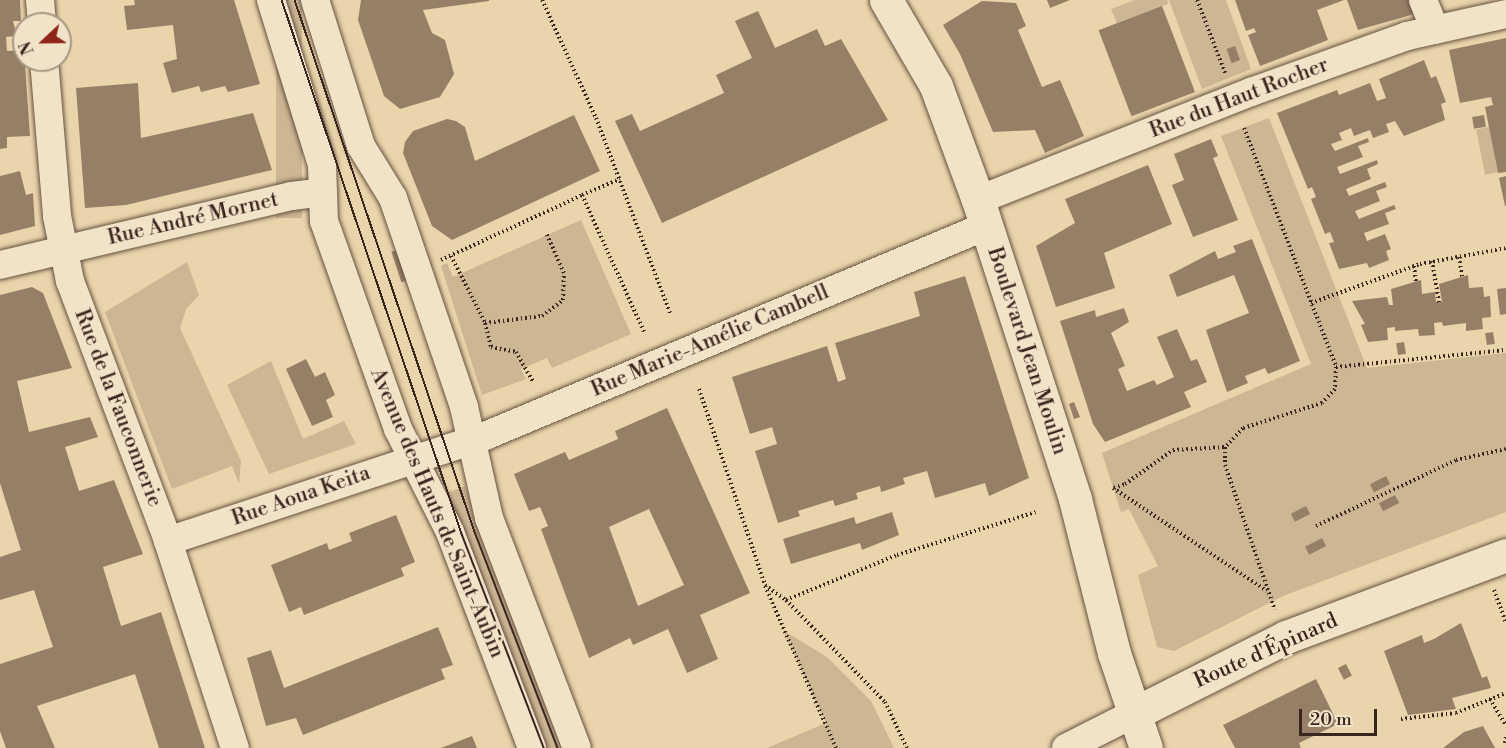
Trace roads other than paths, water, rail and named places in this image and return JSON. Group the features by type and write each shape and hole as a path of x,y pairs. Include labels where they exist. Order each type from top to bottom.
{"main road":[{"name":"Boulevard Jean Moulin","path":"886,0 936,86 982,213 1075,499 1133,714 1146,748"},
{"name":"Route d'Épinard","path":"1133,714 1286,636 1506,555"}],"street":[{"name":"Avenue des Hauts de Saint-Aubin","path":"271,0 322,165 324,221 422,455 532,748"},
{"name":"Avenue des Hauts de Saint-Aubin","path":"315,0 361,146 393,198 464,407 489,518 577,748"},
{"path":"1423,0 1435,30"},
{"name":"Rue du Haut Rocher","path":"982,213 1251,92 1435,30 1506,14"},
{"name":"Rue de la Fauconnerie","path":"45,72 57,216 70,281 168,541 235,748"},
{"name":"Rue André Mornet","path":"0,265 292,196 323,192"},
{"name":"Rue Marie-Amélie Cambell","path":"422,455 471,440 892,264 982,213"},
{"name":"Rue Aoua Keita","path":"168,541 422,455"},
{"name":"Route d'Épinard","path":"1066,748 1133,714"}],"tram line":[{"path":"282,0 462,534 544,748"},
{"path":"295,0 475,532 558,748"}]}
